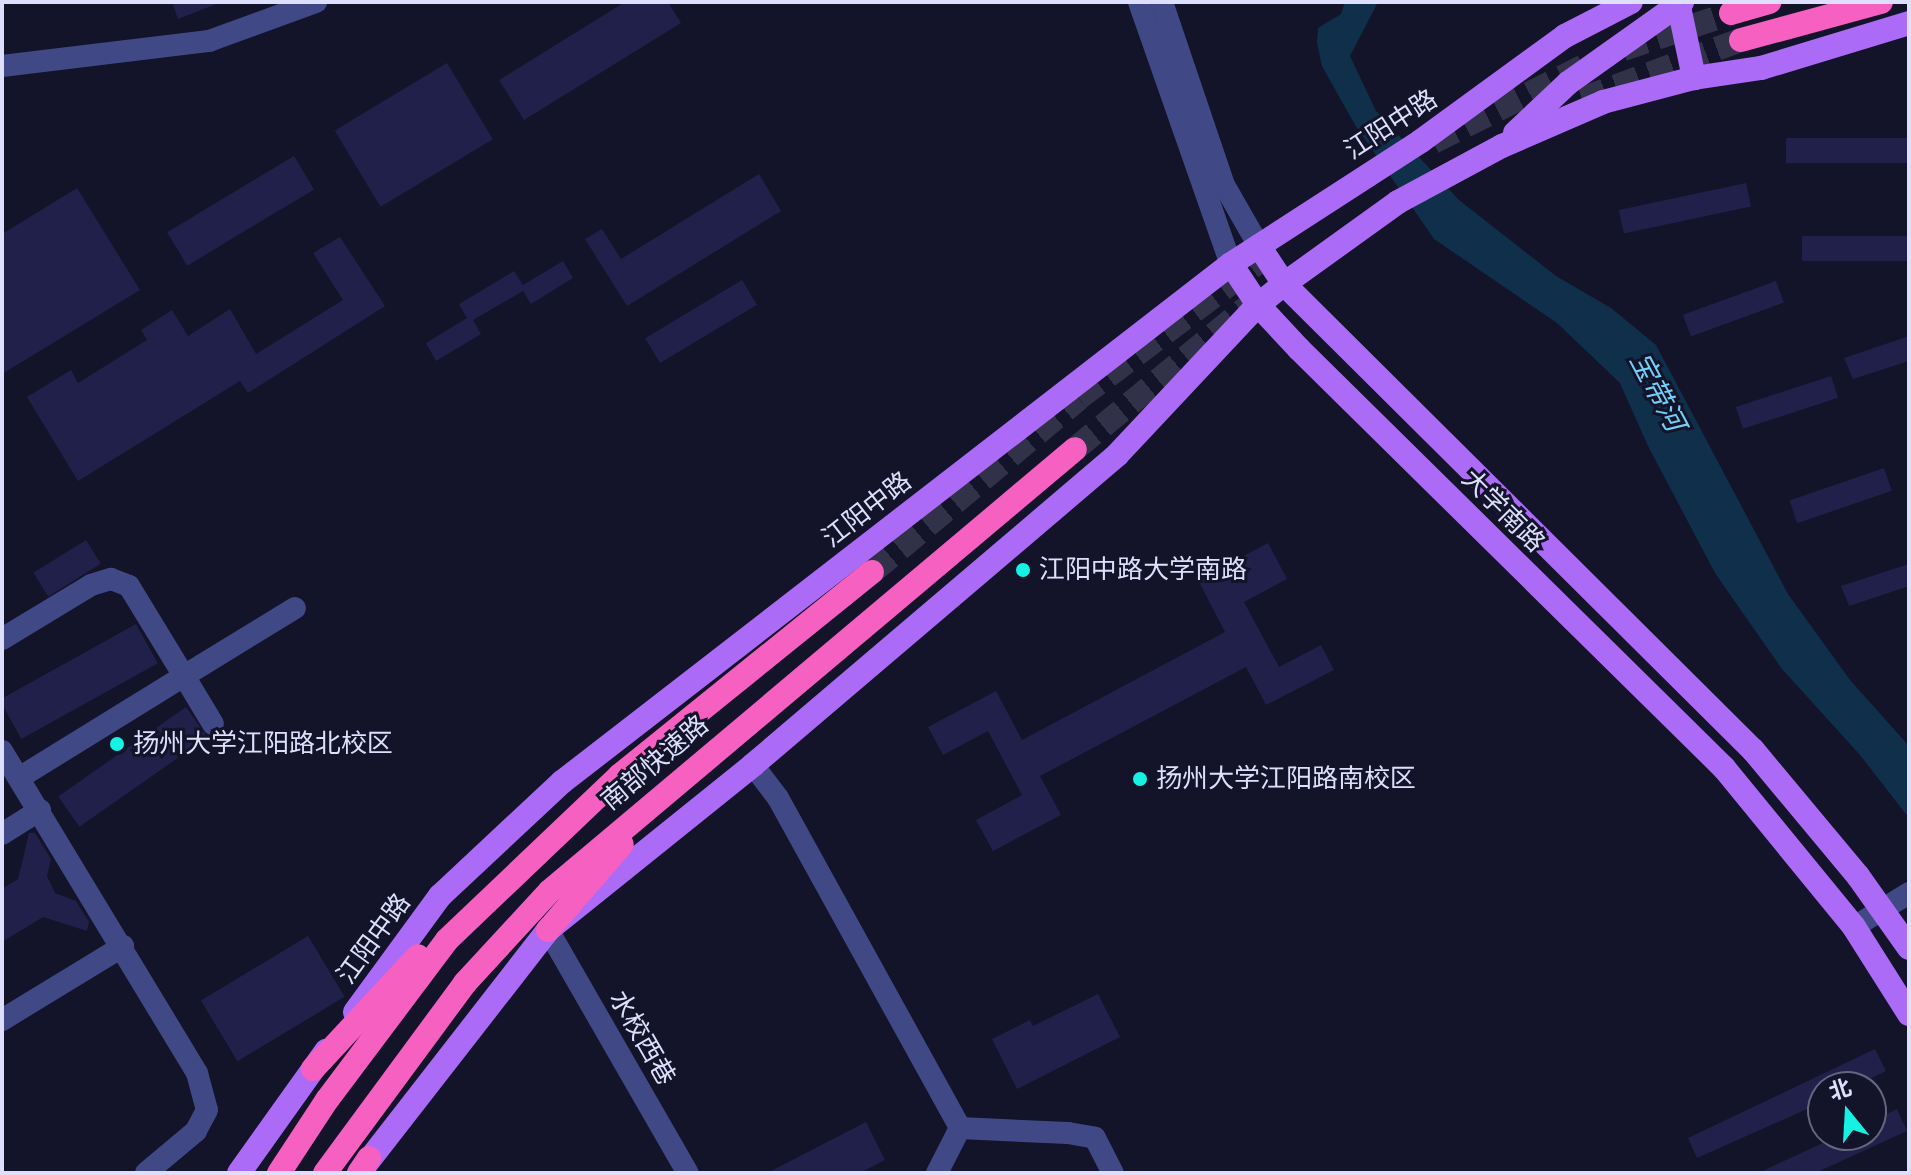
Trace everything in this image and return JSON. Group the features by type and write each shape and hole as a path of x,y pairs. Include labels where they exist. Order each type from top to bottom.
{"highway":[{"path":"1731,13 1769,2"},
{"path":"1741,40 1881,2"},
{"name":"南部快速路","path":"325,1173 465,983 550,891 1075,449"},
{"name":"南部快速路","path":"279,1173 327,1100 447,940 619,776 872,572"},
{"path":"548,930 622,845 820,674 867,622"},
{"path":"313,1069 432,941 553,821 619,776"}],"main road":[{"name":"江阳中路","path":"239,1173 440,896 562,782 1231,264 1370,171 1421,141 1565,36 1631,2"},
{"path":"1502,146 1568,83 1679,3 1694,78"},
{"path":"362,1168 548,930 753,765 1117,455 1258,305 1284,284 1398,202 1502,146 1603,102 1694,78 1761,68 1909,23"},
{"name":"大学南路","path":"1259,246 1284,284 1753,750 1883,910 1909,948"},
{"name":"大学南路","path":"1231,264 1258,305 1299,349 1724,768 1854,927 1909,1014"}],"street":[{"path":"2,66 209,41 316,2"},
{"name":"大学南路","path":"1139,2 1231,264"},
{"name":"大学南路","path":"1162,2 1224,185 1259,246"},
{"path":"2,639 91,585 111,579 129,586 213,724"},
{"path":"19,778 295,608"},
{"path":"2,751 123,946 197,1073 207,1110 196,1131 146,1173"},
{"path":"753,765 778,798 960,1128"},
{"path":"2,834 40,810"},
{"path":"1854,927 1909,893"},
{"name":"水校西巷","path":"548,930 688,1173"},
{"path":"2,1020 123,946"},
{"path":"937,1173 960,1128"},
{"path":"960,1128 1068,1133 1095,1138 1113,1173"}],"water":[{"name":"宝带河","path":"1345,2 1378,2 1350,56 1376,111 1459,200 1556,276 1611,308 1656,345 1788,594 1850,680 1909,746 1909,818 1860,755 1782,669 1715,573 1648,446 1620,383 1557,323 1434,239 1355,125 1322,66 1317,43 1318,28 1341,14"}],"building":[{"path":"172,2 219,2 219,3 178,19"},
{"path":"625,2 668,2 681,23 524,120 499,80"},
{"path":"447,63 493,139 381,207 335,130"},
{"path":"1786,138 1909,138 1909,163 1786,163"},
{"path":"294,156 314,189 187,266 167,232"},
{"path":"759,174 781,211 627,306 585,239 602,229 621,259"},
{"path":"1746,183 1751,206 1624,234 1619,210"},
{"path":"77,188 140,290 2,374 2,234"},
{"path":"1802,236 1909,236 1909,261 1802,261"},
{"path":"340,237 385,306 248,393 240,381 78,481 27,397 71,370 78,383 147,340 141,330 172,310 188,336 230,309 256,354 343,300 313,253"},
{"path":"563,261 573,278 531,304 523,291 473,320 481,334 436,361 426,343 467,318 459,304 514,271 523,285"},
{"path":"742,280 757,305 660,363 645,338"},
{"path":"1776,281 1784,303 1691,336 1683,315"},
{"path":"1909,336 1909,361 1853,379 1844,358"},
{"path":"1831,376 1838,398 1743,429 1736,407"},
{"path":"1884,468 1892,491 1797,523 1789,501"},
{"path":"86,540 101,564 48,597 33,573"},
{"path":"1268,543 1287,579 1244,602 1279,667 1321,645 1334,670 1266,705 1246,667 1040,776 1061,815 993,851 976,820 1022,795 988,731 943,755 928,727 996,691 1022,740 1225,632 1198,580"},
{"path":"1909,564 1909,586 1849,606 1841,586"},
{"path":"136,624 158,663 21,739 2,704 2,698"},
{"path":"186,707 207,737 79,827 58,796"},
{"path":"29,833 35,833 51,859 47,876 55,893 76,901 89,922 87,931 43,917 2,942 2,889 18,879"},
{"path":"308,936 345,997 237,1061 201,1000"},
{"path":"1098,994 1120,1037 1017,1089 992,1039 1030,1020 1033,1026"},
{"path":"1875,1049 1886,1071 1829,1071"},
{"path":"1807,1081 1807,1109 1697,1158 1688,1138"},
{"path":"1897,1109 1907,1131 1887,1140 1887,1114"},
{"path":"866,1122 885,1160 860,1173 767,1173"},
{"path":"1807,1150 1863,1151 1815,1173 1758,1173"}],"tunnel":[{"path":"1623,49 1731,13"},
{"path":"1582,99 1741,40"},
{"path":"1433,142 1586,65"},
{"path":"872,572 1079,398 1280,246"},
{"path":"1075,449 1246,308"}],"place":[{"name":"江阳中路大学南路","path":"1023,570"},
{"name":"扬州大学江阳路北校区","path":"117,744"},
{"name":"扬州大学江阳路南校区","path":"1140,779"}]}
